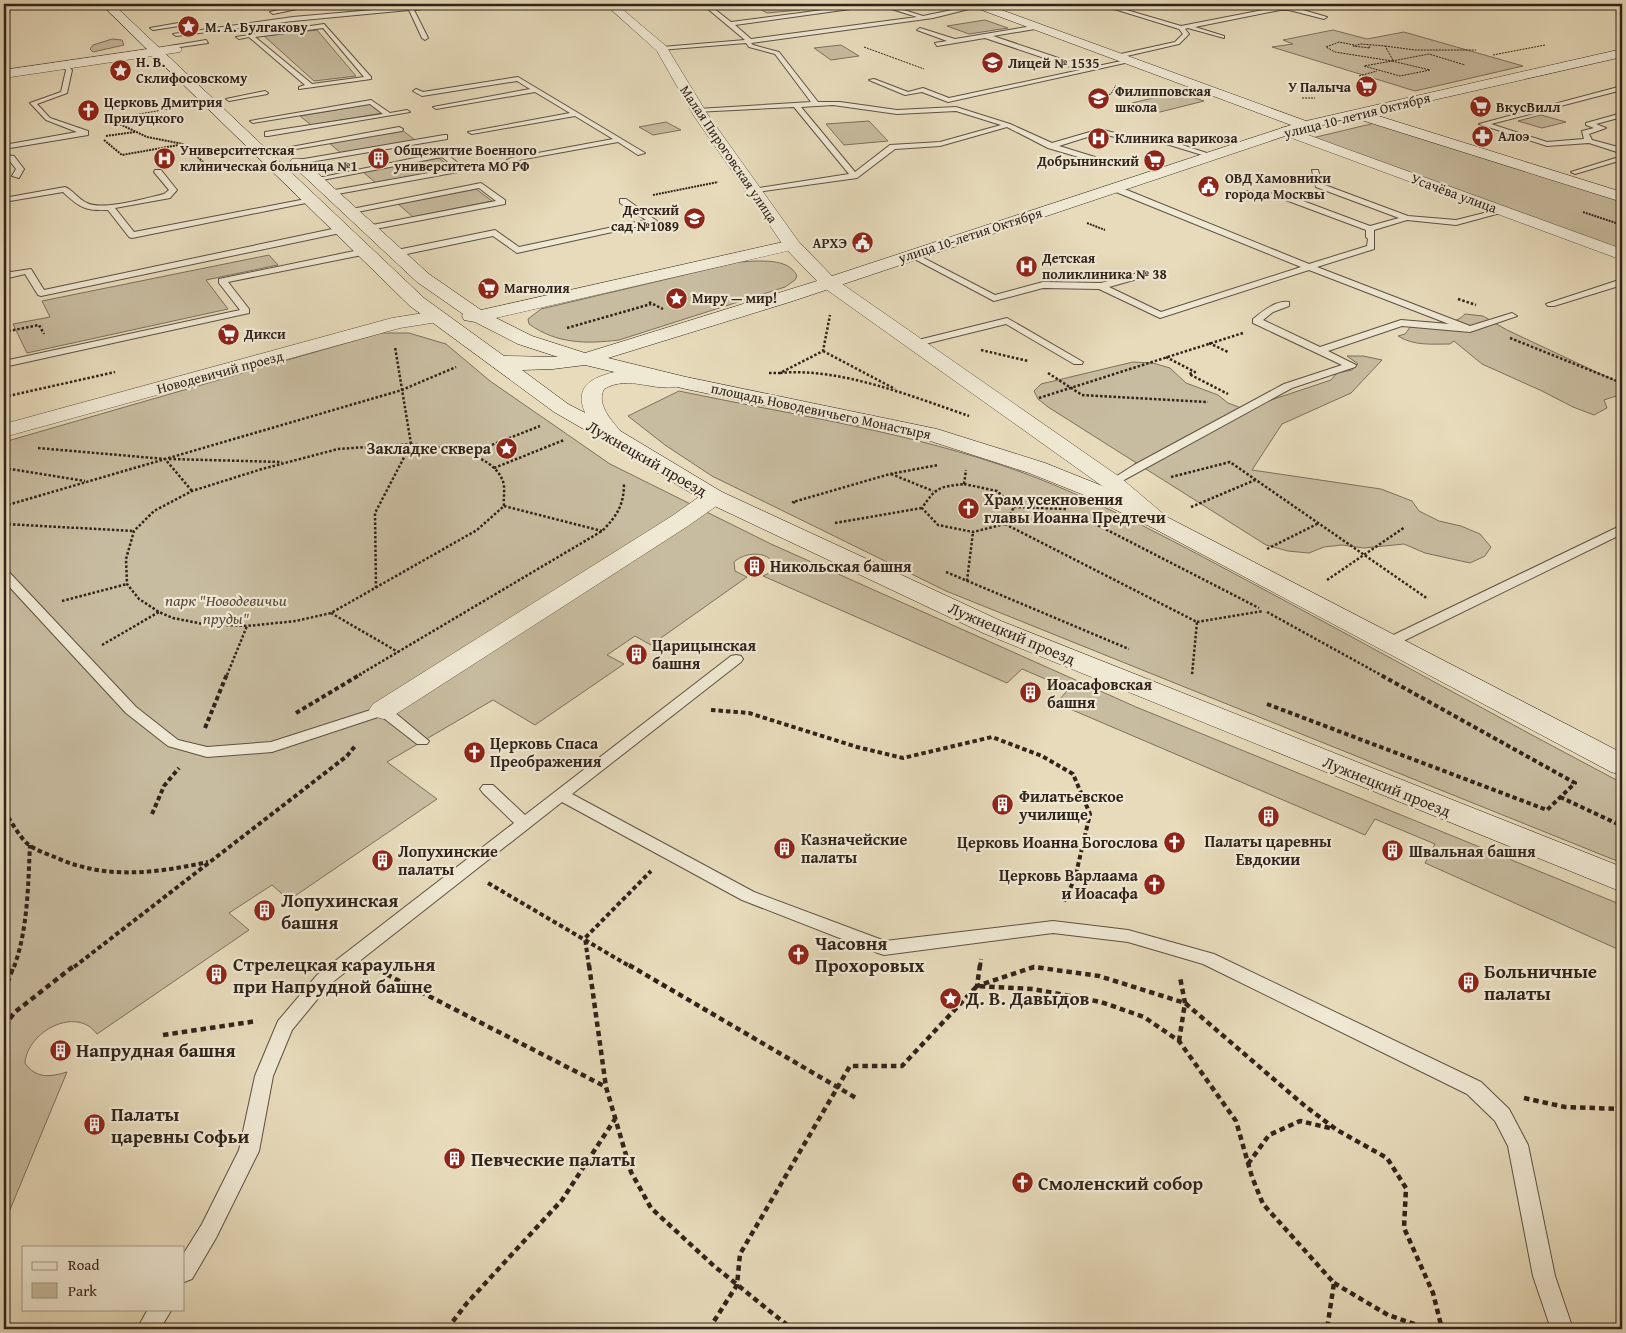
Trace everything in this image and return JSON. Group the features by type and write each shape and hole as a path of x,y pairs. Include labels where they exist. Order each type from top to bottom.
{"street":[{"name":"Лужнецкий проезд","path":"108,4 417,302 561,408 614,436 714,497 992,627 1622,880"},
{"path":"980,4 1305,125"},
{"name":"Малая Пироговская улица","path":"612,5 662,49 697,110 752,190 792,245 829,283"},
{"path":"150,25 189,60"},
{"path":"4,74 157,52 175,47"},
{"name":"улица 10-летия Октября","path":"499,362 530,365 585,359 829,283 1305,125 1622,53"},
{"name":"площадь Новодевичьего Монастыря","path":"226,96 423,278 478,316 525,340 585,359 686,383 902,428 981,449 1088,488 1159,522"},
{"path":"1356,114 1622,197"},
{"name":"Усачёва улица","path":"1286,131 1622,255"},
{"name":"Новодевичий проезд","path":"4,431 399,322 437,317 478,316 792,245"},
{"name":"улица 10-летия Октября","path":"740,257 778,260 815,268 852,272 868,269"},
{"path":"829,283 913,344 1113,483 1159,522 1622,765"},
{"path":"463,335 464,324 478,316"},
{"path":"614,436 596,417 590,403 590,395 598,383 608,379 637,377 686,383"},
{"path":"383,710 680,521 714,497"}],"lane":[{"path":"176,34 280,20 410,7 463,4"},
{"path":"612,5 636,4"},
{"path":"705,4 748,38 751,46 777,52 816,104"},
{"path":"730,24 879,4 923,17"},
{"path":"662,49 748,42 923,17 980,4"},
{"path":"1077,4 1083,6 1093,4"},
{"path":"1106,4 1222,37"},
{"path":"1265,4 1280,8"},
{"path":"269,12 296,6 306,8"},
{"path":"410,7 425,38"},
{"path":"1184,27 1280,8 1289,8 1324,17"},
{"path":"280,20 291,30"},
{"path":"150,25 194,23"},
{"path":"239,37 324,26 369,78 301,88"},
{"path":"937,44 1039,27"},
{"path":"1118,56 1177,43 1186,34 1184,27"},
{"path":"920,30 955,41"},
{"path":"251,36 310,86"},
{"path":"986,36 1088,70"},
{"path":"175,47 206,42"},
{"path":"872,80 908,94 924,90 948,100 1088,70 1135,62"},
{"path":"1052,83 1135,62"},
{"path":"64,65 69,70 64,93 33,103 48,119 85,133"},
{"path":"416,91 422,94 518,79 641,152"},
{"path":"1622,88 1482,124 1547,144 1589,141 1620,150 1622,153"},
{"path":"436,107 536,90"},
{"path":"226,96 265,93"},
{"path":"253,121 371,102 389,114"},
{"path":"697,110 841,103 893,112 950,108 1008,126 1051,146 1092,159"},
{"path":"796,105 854,176"},
{"path":"268,134 407,112"},
{"path":"472,132 577,114"},
{"path":"1589,141 1585,133 1602,128 1588,124 1622,115"},
{"path":"752,190 854,176 893,148 940,144 1008,126"},
{"path":"284,149 399,129"},
{"path":"1051,146 1100,132 1133,140 1164,141 1212,156"},
{"path":"4,147 85,133"},
{"path":"298,162 444,137"},
{"path":"511,160 620,140"},
{"path":"317,179 444,154 461,169"},
{"path":"4,157 11,158 20,169 16,176"},
{"path":"1575,172 1622,158"},
{"path":"332,193 480,166"},
{"path":"4,200 65,189 79,203 89,208 110,207 167,196 173,190 158,172"},
{"path":"1314,172 1319,185 1407,218 1456,223 1501,210"},
{"path":"352,211 481,186 502,202 370,228"},
{"path":"1114,188 1309,267 1475,327"},
{"path":"1250,193 1284,197 1370,236"},
{"path":"110,207 132,235 311,200"},
{"path":"397,253 495,232 517,250 653,221 623,201"},
{"path":"1370,236 1407,218"},
{"path":"4,276 28,271 41,293 342,230"},
{"path":"1101,286 1160,315 1371,246 1370,236"},
{"path":"4,364 246,311 222,281 364,252"},
{"path":"911,255 994,298 1043,285 1101,286 1145,274"},
{"path":"1551,304 1622,282"},
{"path":"1113,483 1138,467 1288,386 1351,365 1256,321 1270,310 1286,304"},
{"path":"1320,350 1401,323 1475,327 1512,316"},
{"path":"913,344 1007,321 1078,362"},
{"path":"1388,643 1622,529"},
{"path":"4,574 131,710 173,743 207,752 272,747 383,710 422,741"},
{"path":"185,1270 209,1231 249,1151 264,1076 284,1026 323,980 463,869 562,796 736,659"},
{"path":"488,789 524,823"},
{"path":"562,796 748,896 884,948 1053,927 1128,936 1208,959 1474,1088 1502,1116 1518,1145 1544,1276 1562,1329"},
{"path":"148,1329 160,1310"}],"path":[{"path":"1429,54 1388,60 1364,66 1400,76 1430,70 1388,60 1335,52 1326,47 1339,42 1416,50 1476,50"},
{"path":"1354,45 1362,48 1370,48 1369,46"},
{"path":"1493,55 1545,45"},
{"path":"861,46 924,69 872,80"},
{"path":"1385,46 1393,60"},
{"path":"1416,50 1466,65"},
{"path":"1360,76 1361,74 1379,70"},
{"path":"1097,97 1111,94 1116,85"},
{"path":"66,126 175,108"},
{"path":"109,119 147,137 184,144"},
{"path":"85,133 96,137 135,132"},
{"path":"623,201 720,182"},
{"path":"1583,212 1622,225"},
{"path":"1082,220 1105,230"},
{"path":"561,329 651,304"},
{"path":"823,351 830,309"},
{"path":"1036,399 1266,326"},
{"path":"1475,327 1622,384"},
{"path":"1209,344 1228,352"},
{"path":"376,588 375,513 411,444 395,345"},
{"path":"975,348 990,354 1029,361"},
{"path":"780,372 823,351"},
{"path":"823,351 899,391"},
{"path":"1166,357 1195,372 1189,374 1251,405"},
{"path":"4,506 402,390 456,367"},
{"path":"761,374 800,370 822,373 899,391 971,417"},
{"path":"1046,372 1082,395 1251,405"},
{"path":"470,453 540,426"},
{"path":"494,468 564,440"},
{"path":"411,444 470,453 494,468 502,478 504,506 477,530 331,613 296,620 247,626 202,624 174,618 159,612 139,600 127,584 126,559 134,531 154,511 192,491 287,462 338,449 411,444"},
{"path":"32,448 166,459 287,462"},
{"path":"166,459 192,491"},
{"path":"1164,479 1230,462 1449,614"},
{"path":"801,506 793,502 890,474 939,465"},
{"path":"4,468 88,481"},
{"path":"964,484 966,468"},
{"path":"890,474 933,491"},
{"path":"1186,510 1256,480"},
{"path":"289,717 602,531 616,516 624,502 624,482"},
{"path":"843,527 834,523 922,508 933,491 947,486 964,484 997,491 1014,507 1066,509 1264,611 1576,783 1547,810 1267,704"},
{"path":"504,506 602,531"},
{"path":"1005,524 1014,507"},
{"path":"922,508 938,525 973,532 1005,524 1197,622 1264,611"},
{"path":"4,524 134,531"},
{"path":"1260,552 1319,524"},
{"path":"1320,585 1404,527"},
{"path":"967,581 973,532"},
{"path":"940,570 1138,653"},
{"path":"36,608 127,584"},
{"path":"82,656 159,612"},
{"path":"331,613 398,652"},
{"path":"1192,675 1197,622"},
{"path":"152,814 164,786 196,749 247,626"},
{"path":"1183,672 1201,679"},
{"path":"667,713 708,709 748,713 857,747 903,758 992,737 1042,756 1073,774 1090,814 1075,878 1053,927"},
{"path":"4,1026 15,1012 347,756 383,710"},
{"path":"1560,797 1622,826"},
{"path":"4,811 30,845 61,861 92,871 124,875 153,874 209,862"},
{"path":"4,992 19,952 28,886 30,845"},
{"path":"585,938 669,853"},
{"path":"463,869 585,938 856,1098"},
{"path":"976,986 985,936"},
{"path":"585,938 606,1088 631,1172 651,1208 737,1285 792,1329"},
{"path":"1174,949 1185,1003 1180,1041"},
{"path":"354,957 606,1088"},
{"path":"708,1329 737,1285 740,1254 850,1066 902,1066 976,986 1034,967 1099,976 1185,1003 1337,1130 1386,1158 1406,1188 1404,1228 1433,1293 1442,1329"},
{"path":"976,986 1033,989 1101,1002 1144,1017 1180,1041 1236,1122 1248,1164 1264,1204 1334,1284 1388,1315 1429,1329"},
{"path":"163,1035 292,1016"},
{"path":"1474,1088 1565,1107 1622,1109"},
{"path":"447,1329 467,1303 562,1200 615,1118"},
{"path":"1248,1164 1269,1135 1300,1121 1337,1130"},
{"path":"1327,1329 1334,1284"}],"green space":[{"path":"751,4 789,4 800,10 767,13"},
{"path":"985,20 1008,28 969,34 947,26"},
{"path":"317,30 356,76 314,81 264,36"},
{"path":"1333,30 1367,39 1404,32 1523,66 1415,91 1272,47 1293,44 1283,40"},
{"path":"112,39 122,40 124,45 93,52 90,49 93,45"},
{"path":"841,45 859,56 831,60 814,48"},
{"path":"1177,92 1204,101 1160,112 1132,103"},
{"path":"370,104 383,113 311,125 300,116"},
{"path":"1541,115 1566,122 1542,128 1518,121"},
{"path":"869,121 888,141 844,145 826,124"},
{"path":"666,122 681,130 653,135 639,127"},
{"path":"1375,123 1622,200 1622,250 1312,138"},
{"path":"402,130 415,140 341,153 329,143"},
{"path":"439,158 453,169 376,183 363,172"},
{"path":"476,189 492,201 413,217 398,204"},
{"path":"269,255 278,265 206,280 228,309 27,353 13,324 50,317 42,301"},
{"path":"739,262 780,263 790,267 797,276 795,280 785,287 619,340 572,341 550,336 529,324 528,319 541,309"},
{"path":"1465,314 1483,316 1507,330 1622,384 1622,394 1604,400 1607,408 1594,415 1482,364 1454,341 1450,344 1423,344 1398,336 1405,334 1414,322 1448,322 1454,321"},
{"name":"парк \"Новодевичьи пруды\"","path":"381,333 409,333 446,344 490,381 610,464 771,544 1136,707 1622,905 1622,951 1425,863 1435,844 1375,819 1365,835 1056,703 1069,689 1022,669 1007,683 763,576 769,573 775,565 771,560 756,554 744,556 734,562 735,571 747,577 651,645 635,636 607,655 624,664 535,725 493,700 387,762 437,799 289,900 272,885 229,913 249,930 97,1034 88,1026 77,1022 66,1022 54,1026 34,1041 25,1063 29,1068 39,1074 49,1076 67,1072 4,1224 4,442"},
{"path":"1347,356 1363,356 1382,360 1351,393 1282,424 1252,470 1381,489 1412,501 1419,511 1439,521 1461,526 1480,534 1491,547 1485,556 1470,563 1425,553 1404,544 1364,548 1342,545 1324,547 1309,553 1288,551 1266,545 1048,407 1038,399 1034,391 1041,384 1133,362 1153,363 1170,368 1186,383 1218,395 1228,403 1244,409 1331,380 1337,373 1352,370 1358,364"},
{"path":"679,391 895,435 979,458 1052,484 1144,526 1622,783 1622,863 946,591 712,476 665,445 628,416"}],"place":[{"name":"М. А. Булгакову","path":"189,27"},
{"name":"Лицей № 1535","path":"992,63"},
{"name":"Н. В. Склифосовскому","path":"120,70"},
{"name":"У Палыча","path":"1367,87"},
{"name":"Филипповская школа","path":"1099,99"},
{"name":"ВкусВилл","path":"1480,107"},
{"name":"Церковь Дмитрия Прилуцкого","path":"88,110"},
{"name":"Алоэ","path":"1482,136"},
{"name":"Клиника варикоза","path":"1099,138"},
{"name":"Университетская клиническая больница №1","path":"164,158"},
{"name":"Общежитие Военного университета МО РФ","path":"378,158"},
{"name":"Добрынинский","path":"1155,161"},
{"name":"ОВД Хамовники города Москвы","path":"1209,186"},
{"name":"Детский сад №1089","path":"695,218"},
{"name":"АРХЭ","path":"863,243"},
{"name":"Детская поликлиника № 38","path":"1026,266"},
{"name":"Магнолия","path":"488,288"},
{"name":"Миру — мир!","path":"676,298"},
{"name":"Дикси","path":"228,334"},
{"name":"Закладке сквера","path":"507,448"},
{"name":"Храм усекновения главы Иоанна Предтечи","path":"968,508"},
{"name":"Никольская башня","path":"754,566"},
{"name":"Царицынская башня","path":"636,654"},
{"name":"Иоасафовская башня","path":"1031,693"},
{"name":"Церковь Спаса Преображения","path":"474,752"},
{"name":"Филатьевское училище","path":"1003,805"},
{"name":"Палаты царевны Евдокии","path":"1268,817"},
{"name":"Церковь Иоанна Богослова","path":"1174,842"},
{"name":"Казначейские палаты","path":"785,848"},
{"name":"Швальная башня","path":"1393,851"},
{"name":"Лопухинские палаты","path":"382,860"},
{"name":"Церковь Варлаама и Иоасафа","path":"1154,884"},
{"name":"Лопухинская башня","path":"265,911"},
{"name":"Часовня Прохоровых","path":"799,954"},
{"name":"Стрелецкая караульня при Напрудной башне","path":"217,975"},
{"name":"Больничные палаты","path":"1468,982"},
{"name":"Д. В. Давыдов","path":"950,998"},
{"name":"Напрудная башня","path":"60,1050"},
{"name":"Палаты царевны Софьи","path":"95,1125"},
{"name":"Певческие палаты","path":"455,1159"},
{"name":"Смоленский собор","path":"1022,1183"}]}
